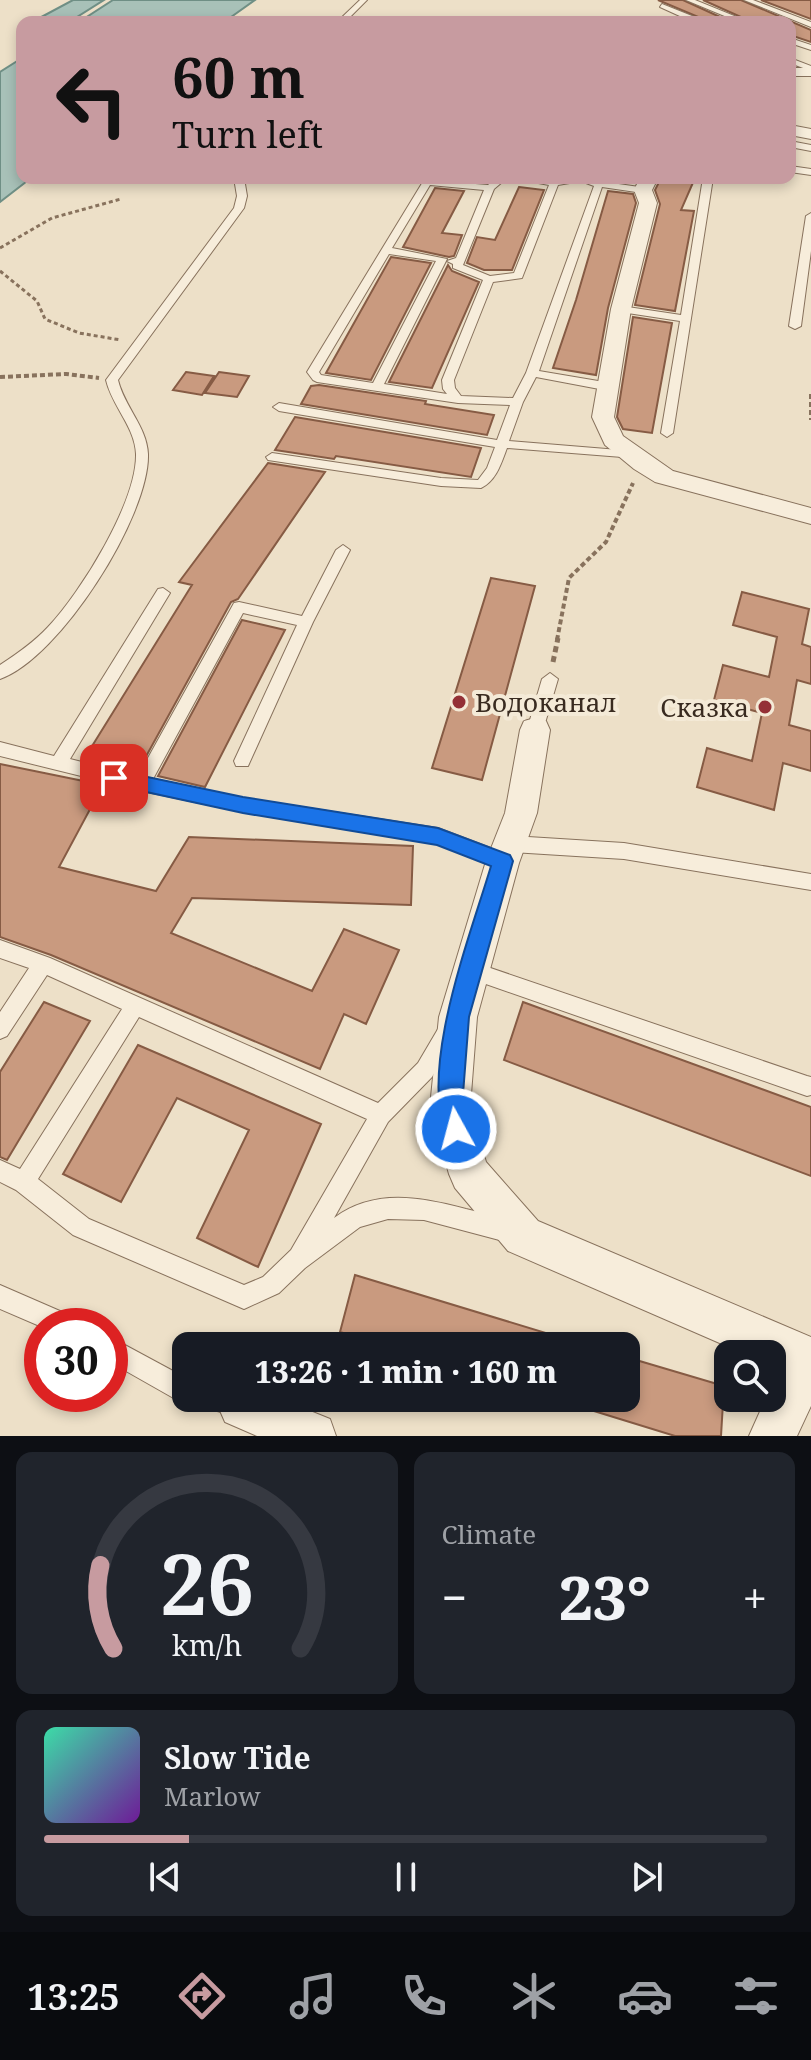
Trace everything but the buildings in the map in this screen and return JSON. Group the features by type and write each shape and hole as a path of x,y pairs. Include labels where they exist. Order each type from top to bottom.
{"street":[{"path":"646,184 648,203 621,309 603,417 613,440 636,460 664,477 811,516"},
{"path":"535,730 508,853 458,1017 450,1107 469,1174 491,1203 523,1236 811,1358 772,1436"},
{"path":"252,1412 313,1436"}],"lane":[{"path":"347,16 364,0"},
{"path":"689,0 730,16"},
{"path":"747,0 788,16"},
{"path":"662,6 685,16"},
{"path":"0,673 38,646 62,621 85,587 129,508 140,478 142,455 139,434 113,391 112,380 239,208 242,196 240,184"},
{"path":"426,184 313,372 317,378 458,399 517,402"},
{"path":"448,184 490,188"},
{"path":"495,184 490,188 457,266 489,279 518,276 554,184"},
{"path":"272,457 441,482 481,484 493,469 517,402 532,373 599,184 646,184"},
{"path":"667,433 707,184"},
{"path":"795,326 811,216"},
{"path":"386,250 460,261"},
{"path":"377,387 442,259"},
{"path":"458,399 449,389 448,380 489,279"},
{"path":"621,309 686,319"},
{"path":"532,373 610,387"},
{"path":"279,407 501,444 561,447 636,460"},
{"path":"242,761 343,550"},
{"path":"58,764 163,593"},
{"path":"142,784 239,607 306,622"},
{"path":"535,730 550,679"},
{"path":"0,749 243,805 438,836 508,853 624,851 811,882"},
{"path":"0,949 43,964 381,1115"},
{"path":"0,1029 43,964"},
{"path":"470,970 807,1086"},
{"path":"24,1182 135,1006"},
{"path":"297,1260 381,1115 425,1070 458,1017"},
{"path":"0,1171 24,1182 81,1227 244,1297 271,1285 297,1260 354,1217 388,1208 424,1209 523,1236"},
{"path":"0,1297 26,1308"},
{"path":"128,1359 172,1383"}],"path":[{"path":"0,248 52,218 121,199"},
{"path":"0,271 37,301 45,319 79,333 137,343"},
{"path":"0,377 66,374 112,380"},
{"path":"811,394 811,420"},
{"path":"550,679 569,578 606,542 636,460"}],"water":[{"path":"73,0 104,0 79,16 43,16"},
{"path":"113,0 255,0 232,16 88,16"},
{"path":"16,62 16,184 23,184 0,202 0,72"}],"place":[{"name":"Водоканал","path":"459,702"},
{"name":"Сказка","path":"765,707"}],"route":[{"path":"114,778 243,805 438,836 503,861 458,1017 450,1107 456,1129"}]}
